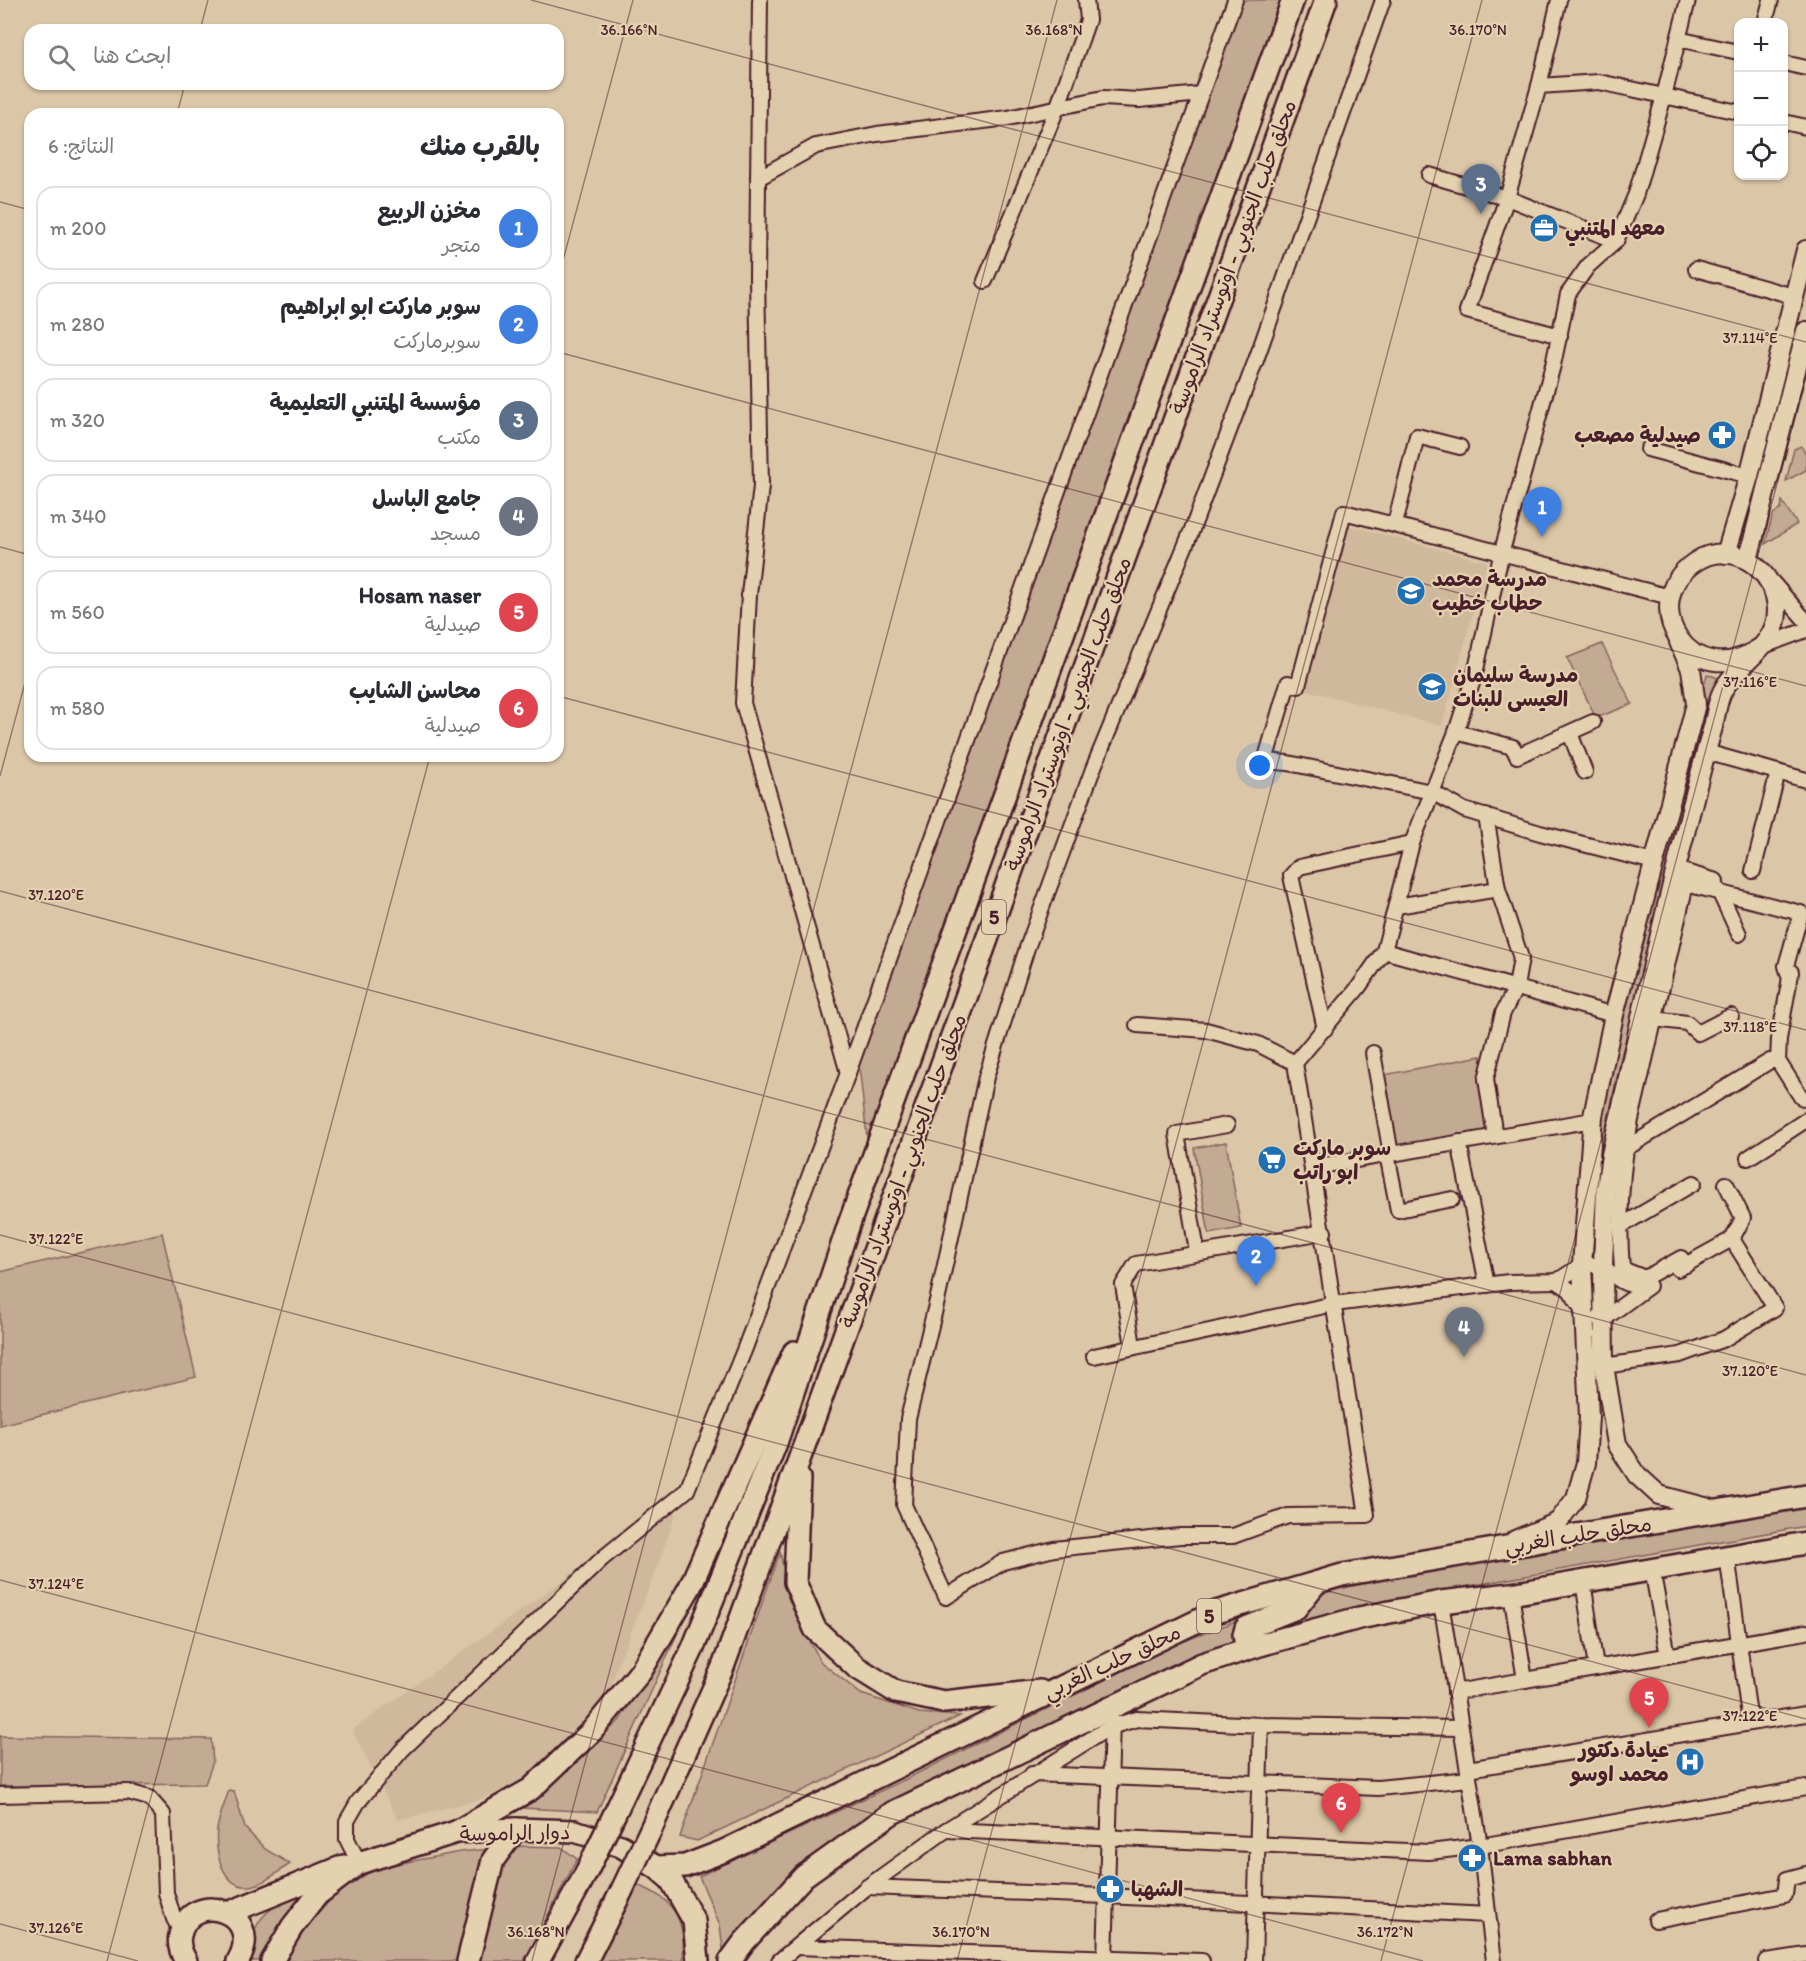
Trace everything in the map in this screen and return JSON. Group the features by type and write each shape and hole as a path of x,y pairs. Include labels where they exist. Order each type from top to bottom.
{"highway":[{"name":"محلق حلب الجنوبي - اوتوستراد الراموسة","path":"538,1961 586,1873 693,1648 776,1443 849,1224 1293,0"},
{"name":"محلق حلب الجنوبي - اوتوستراد الراموسة","path":"586,1961 651,1829 723,1667 1326,0"},
{"path":"456,1832 531,1789 592,1731 641,1671 690,1587 849,1224"},
{"path":"799,1460 795,1582 815,1629 856,1668 896,1692 944,1702 1055,1689"},
{"name":"محلق حلب الغربي","path":"656,1867 685,1866 724,1851 1216,1612 1342,1575 1806,1496"},
{"name":"محلق حلب الغربي","path":"730,1961 744,1942 804,1876 892,1813 1202,1664 1263,1644 1359,1618 1441,1602 1510,1594 1800,1542"},
{"path":"1263,1644 1246,1644 1244,1635 1246,1628 1296,1608 1316,1583"},
{"path":"468,1961 493,1860 516,1829"},
{"name":"دوار الراموسة","path":"272,1961 292,1927 317,1895 359,1863 456,1832 516,1829 575,1831 621,1846 656,1867 671,1880 694,1921 698,1961"},
{"path":"228,1913 345,1865 359,1863"},
{"path":"186,1961 180,1950 181,1931 189,1918 200,1911 214,1909 228,1913 240,1924 245,1944 238,1961"}],"main road":[{"path":"1726,554 1749,476 1806,250"},
{"path":"1748,560 1800,379 1806,331"},
{"path":"1494,1549 1558,1522 1576,1498 1586,1463 1589,1417 1582,1265 1593,1120 1614,1015 1696,704 1691,669 1671,623 1671,597 1676,583 1690,566 1710,555 1726,554 1748,560 1768,578 1776,595 1777,614 1772,632 1722,690 1675,869 1611,1155 1603,1264 1604,1366 1617,1443 1637,1475 1662,1497 1721,1511"},
{"path":"1676,635 1686,648 1700,657 1716,662 1732,662 1748,656 1761,647"}],"street":[{"path":"760,0 757,277 761,486 749,596 743,703 848,1073"},
{"path":"985,281 1058,106 1088,20 1086,0"},
{"path":"359,1863 347,1839 347,1821 358,1802 402,1750 603,1558 687,1490 745,1348 848,1073 1234,0"},
{"path":"1295,1063 1314,1167 1367,1515 1288,1516 1233,1536 1180,1536 1054,1549 1003,1562 946,1597 904,1505 908,1419 938,1298 986,1077 1027,948 1084,792 1207,489 1383,0"},
{"path":"1559,0 1539,86 1507,198 1467,311 1560,336"},
{"path":"1295,1063 1325,1029 1384,951 1412,843 1456,732 1476,674 1502,551 1560,336 1568,294 1588,266 1616,241 1636,194 1688,0"},
{"path":"1766,18 1771,0"},
{"path":"1678,39 1734,51"},
{"path":"1788,64 1806,68"},
{"path":"1539,86 1599,82 1734,111"},
{"path":"758,178 816,146 878,134 1008,118 1102,98 1139,100 1201,94"},
{"path":"1788,123 1806,127"},
{"path":"1429,175 1507,198 1616,241"},
{"path":"1696,269 1793,296"},
{"path":"1395,524 1417,436 1460,447"},
{"path":"1648,449 1749,476"},
{"path":"1654,862 1464,810 1432,792 1288,763 1265,761 1288,683 1298,686 1344,512 1502,551 1671,597"},
{"path":"1768,578 1806,621"},
{"path":"1761,647 1806,630"},
{"path":"1456,732 1513,747 1517,756 1593,722"},
{"path":"1570,734 1585,772"},
{"path":"1706,752 1806,780"},
{"path":"1753,871 1778,772"},
{"path":"1486,816 1498,889 1521,958 1516,987 1503,1012 1486,1079 1495,1136"},
{"path":"1325,1029 1291,876 1299,867 1412,843"},
{"path":"1675,869 1801,913 1786,966 1790,979"},
{"path":"1686,1265 1681,1258 1645,1278 1622,1269 1619,1227 1625,1149 1686,884 1716,885 1806,905"},
{"path":"1716,885 1739,934"},
{"path":"1397,906 1498,889"},
{"path":"1806,925 1790,979 1779,1039 1778,1061 1801,1097 1806,1099"},
{"path":"1384,951 1614,1015"},
{"path":"1654,1019 1687,1023 1698,1032 1731,1016"},
{"path":"1137,1025 1206,1030 1258,1044 1295,1063"},
{"path":"1373,1053 1398,1210 1452,1199"},
{"path":"1625,1149 1770,1061 1778,1061"},
{"path":"1314,1167 1593,1120"},
{"path":"1748,1158 1806,1120"},
{"path":"1197,1251 1177,1134 1227,1125"},
{"path":"1459,1142 1487,1285"},
{"path":"1619,1227 1694,1183"},
{"path":"1557,1281 1570,1290 1585,1317 1604,1319 1647,1287 1731,1239 1743,1218 1726,1184"},
{"path":"1133,1346 1123,1285 1136,1264 1197,1251 1324,1232"},
{"path":"1604,1366 1680,1355 1724,1339 1774,1308 1731,1239"},
{"path":"1094,1356 1334,1304 1487,1285 1557,1281 1582,1265 1603,1264 1616,1280 1630,1287 1647,1287"},
{"path":"1727,1555 1750,1723"},
{"path":"1652,1569 1668,1656"},
{"path":"1583,1581 1596,1668"},
{"path":"1510,1594 1525,1680"},
{"path":"1441,1602 1480,1846 1494,1961"},
{"path":"1455,1692 1806,1632"},
{"path":"1105,1959 1110,1727 1116,1704"},
{"path":"1032,1774 1378,1788 1806,1714"},
{"path":"779,1961 867,1887 946,1830 1110,1727 1137,1719 1261,1725 1460,1728"},
{"path":"1254,1961 1261,1725"},
{"path":"946,1830 1429,1852 1480,1846 1806,1788"},
{"path":"0,1795 128,1792 149,1798 163,1814 166,1893 174,1919 181,1931"},
{"path":"1656,1920 1785,1895 1787,1879 1806,1874"},
{"path":"867,1887 1488,1915"},
{"path":"795,1947 1202,1961"},
{"path":"1766,1961 1798,1958"}],"shaded area":[{"path":"1242,0 1280,0 868,1147 859,1065"},
{"path":"1801,446 1806,455 1806,470 1786,481 1794,449"},
{"path":"1782,501 1797,524 1765,544 1773,514 1781,509"},
{"path":"1346,525 1487,562 1442,726 1303,689"},
{"path":"1602,644 1632,704 1596,718 1567,658"},
{"path":"1707,674 1718,678 1706,704 1613,1096 1601,1184 1598,1247 1592,1247 1594,1181 1604,1101"},
{"path":"1481,1056 1492,1130 1396,1147 1384,1075"},
{"path":"1226,1142 1241,1228 1209,1234 1194,1148"},
{"path":"162,1233 196,1377 0,1425 0,1272"},
{"path":"681,1497 656,1571 620,1659 603,1709 530,1780 478,1800 398,1820 352,1730"},
{"path":"1806,1506 1806,1526 1441,1591 1261,1633 1297,1616 1324,1592 1475,1561"},
{"path":"718,1543 597,1812 523,1808 619,1721 653,1668"},
{"path":"780,1552 792,1608 821,1662 861,1694 919,1713 960,1716 697,1841 680,1837"},
{"path":"1285,1602 1236,1641 1196,1655 1116,1692 888,1804 797,1869 723,1949 720,1925 699,1876 904,1780 1177,1644"},
{"path":"0,1736 211,1739 213,1762 205,1784 0,1786"},
{"path":"229,1790 234,1791 245,1828 265,1849 290,1864 258,1884 247,1886 237,1884 224,1871 220,1861 217,1830"},
{"path":"519,1846 561,1847 577,1859 524,1961 287,1961 299,1934 336,1894 376,1868 460,1852"},
{"path":"637,1885 661,1897 676,1914 683,1935 683,1961 599,1961"},
{"path":"311,1886 281,1924 264,1961 246,1961 259,1921 274,1907"}],"place":[{"name":"مؤسسة المتنبي التعليمية","path":"1481,214"},
{"name":"معهد المتنبي","path":"1544,228"},
{"name":"صيدلية مصعب","path":"1722,435"},
{"name":"مخزن الربيع","path":"1542,537"},
{"name":"مدرسة محمد حطاب خطيب","path":"1411,591"},
{"name":"مدرسة سليمان العيسى للبنات","path":"1432,687"},
{"name":"سوبر ماركت ابو راتب","path":"1272,1160"},
{"name":"سوبر ماركت ابو ابراهيم","path":"1256,1286"},
{"name":"جامع الباسل","path":"1464,1357"},
{"name":"Hosam naser","path":"1649,1728"},
{"name":"عيادة دكتور محمد اوسو","path":"1690,1762"},
{"name":"محاسن الشايب","path":"1341,1833"},
{"name":"Lama sabhan","path":"1472,1858"},
{"name":"الشهبا","path":"1110,1889"}]}
